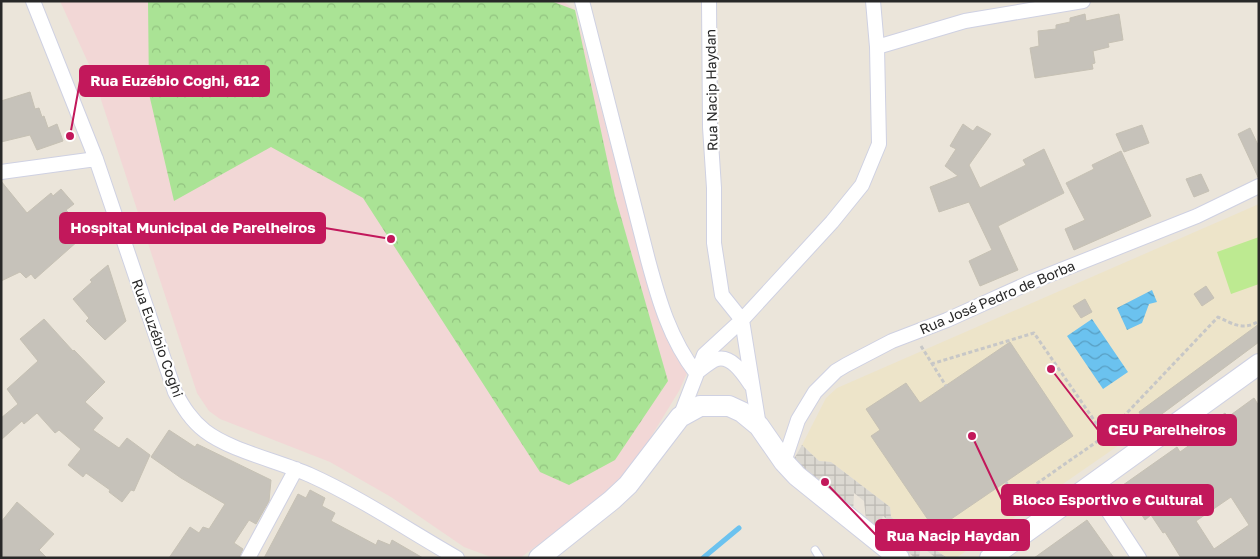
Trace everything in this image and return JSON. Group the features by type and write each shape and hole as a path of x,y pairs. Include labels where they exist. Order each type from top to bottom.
{"main road":[{"path":"990,558 1096,493 1259,364"},
{"path":"539,558 628,485 680,417 700,406 729,406 742,412 759,426 784,462 814,492 899,558"}],"street":[{"name":"Rua Euzébio Coghi","path":"33,1 96,159 175,392 187,414 205,431 227,443 296,468 334,486 457,558"},
{"path":"582,1 657,296 675,341 696,373"},
{"name":"Rua Nacip Haydan","path":"709,1 714,243 722,295 742,320"},
{"path":"680,417 704,355 742,320 832,222 862,185 879,144 877,47 873,1"},
{"path":"877,47 965,22 1083,1"},
{"path":"1,172 96,159"},
{"name":"Rua José Pedro de Borba","path":"784,462 798,420 815,392 836,371 892,341 1031,282 1197,216 1259,186"},
{"path":"742,320 751,386 759,426"},
{"path":"696,373 717,359 728,360 739,368 751,386"},
{"path":"248,558 296,468"},
{"path":"1096,493 1139,558"}],"lane":[{"path":"815,550 820,558"}],"path":[{"path":"1006,482 1016,498 1105,436 1218,317 1239,327 1246,328 1259,322"},
{"path":"912,333 946,386"},
{"path":"931,364 1034,333 1105,436"}],"shaded area":[{"path":"60,1 563,1 575,10 651,298 672,349 687,373 679,391 627,476 604,496 520,558 491,557 464,547 391,497 330,462 220,419 209,411 197,393 91,69"},
{"path":"1259,204 1259,342 1135,434 956,558 947,558 891,517 890,507 831,462 819,461 802,445 826,398 837,388"},
{"path":"802,445 819,461 831,462 890,507 891,517 947,558 936,558 921,546 919,558 915,558 908,552 911,538 899,529 894,541 887,536 889,521 883,516 879,529 866,519 864,501 854,493 853,515 797,471 794,459"}],"green space":[{"path":"148,1 551,1 575,10 615,196 668,381 615,460 569,485 540,472 363,198 271,147 174,201 149,94"},
{"path":"1259,237 1259,284 1231,294 1217,252"}],"water":[{"path":"1152,290 1157,302 1149,304 1142,323 1127,330 1117,308"},
{"path":"1092,319 1128,372 1103,389 1067,336"}],"building":[{"path":"1085,14 1086,21 1119,14 1123,40 1108,43 1109,47 1093,51 1095,63 1092,64 1093,69 1035,78 1030,48 1039,46 1038,31 1056,29 1056,25 1070,22 1070,18"},
{"path":"30,92 35,109 39,108 48,128 57,124 63,141 37,150 30,135 1,142 1,101"},
{"path":"963,124 973,131 977,126 991,134 969,165 980,188 1026,165 1023,160 1044,149 1064,193 998,226 1018,270 980,286 969,261 992,250 969,202 939,212 930,187 958,176 945,166 956,149 950,146"},
{"path":"1142,125 1149,143 1124,152 1116,134"},
{"path":"1250,128 1259,147 1258,177 1238,134"},
{"path":"1121,151 1151,216 1074,250 1065,229 1085,220 1066,183 1094,169 1092,165"},
{"path":"1201,174 1209,191 1194,197 1186,179"},
{"path":"1,181 27,213 51,193 53,196 61,189 74,204 66,210 87,233 35,279 31,274 26,278 20,272 1,281"},
{"path":"108,265 126,321 105,340 86,321 89,318 73,299 92,282 90,280"},
{"path":"1206,286 1214,298 1202,306 1194,294"},
{"path":"1085,299 1092,312 1081,318 1073,306"},
{"path":"44,319 105,382 85,402 103,418 93,430 119,448 127,438 150,455 134,491 131,490 122,502 109,492 110,490 86,473 83,477 68,465 81,449 59,430 55,433 37,413 24,424 22,421 1,440 1,418 18,404 7,389 38,361 20,339"},
{"path":"1259,324 1259,342 1147,425 1139,412"},
{"path":"1010,342 1073,436 935,530 871,436 880,430 866,409 906,383 920,403"},
{"path":"1254,398 1259,406 1259,558 1181,558 1165,532 1163,533 1151,515 1145,520 1123,485 1177,447 1180,452 1202,436 1199,431 1225,413 1228,417","holes":["1231,497 1249,525 1214,549 1196,521"]},
{"path":"169,430 195,447 197,444 271,480 269,501 256,524 249,520 234,543 243,549 239,558 169,558 190,527 199,533 203,527 209,529 225,504 181,478 151,457"},
{"path":"310,490 325,498 322,506 335,513 331,521 376,545 378,540 390,545 392,540 423,558 264,558 298,494 306,498"},
{"path":"17,502 54,534 39,550 47,558 1,558 1,522"},
{"path":"1087,520 1114,558 1034,558"}],"waterway":[{"path":"703,558 739,528"}],"place":[{"name":"Rua Euzébio Coghi, 612","path":"70,136"},
{"name":"Hospital Municipal de Parelheiros","path":"391,239"},
{"name":"CEU Parelheiros","path":"1051,369"},
{"name":"Bloco Esportivo e Cultural","path":"972,436"},
{"name":"Rua Nacip Haydan","path":"825,482"}]}
